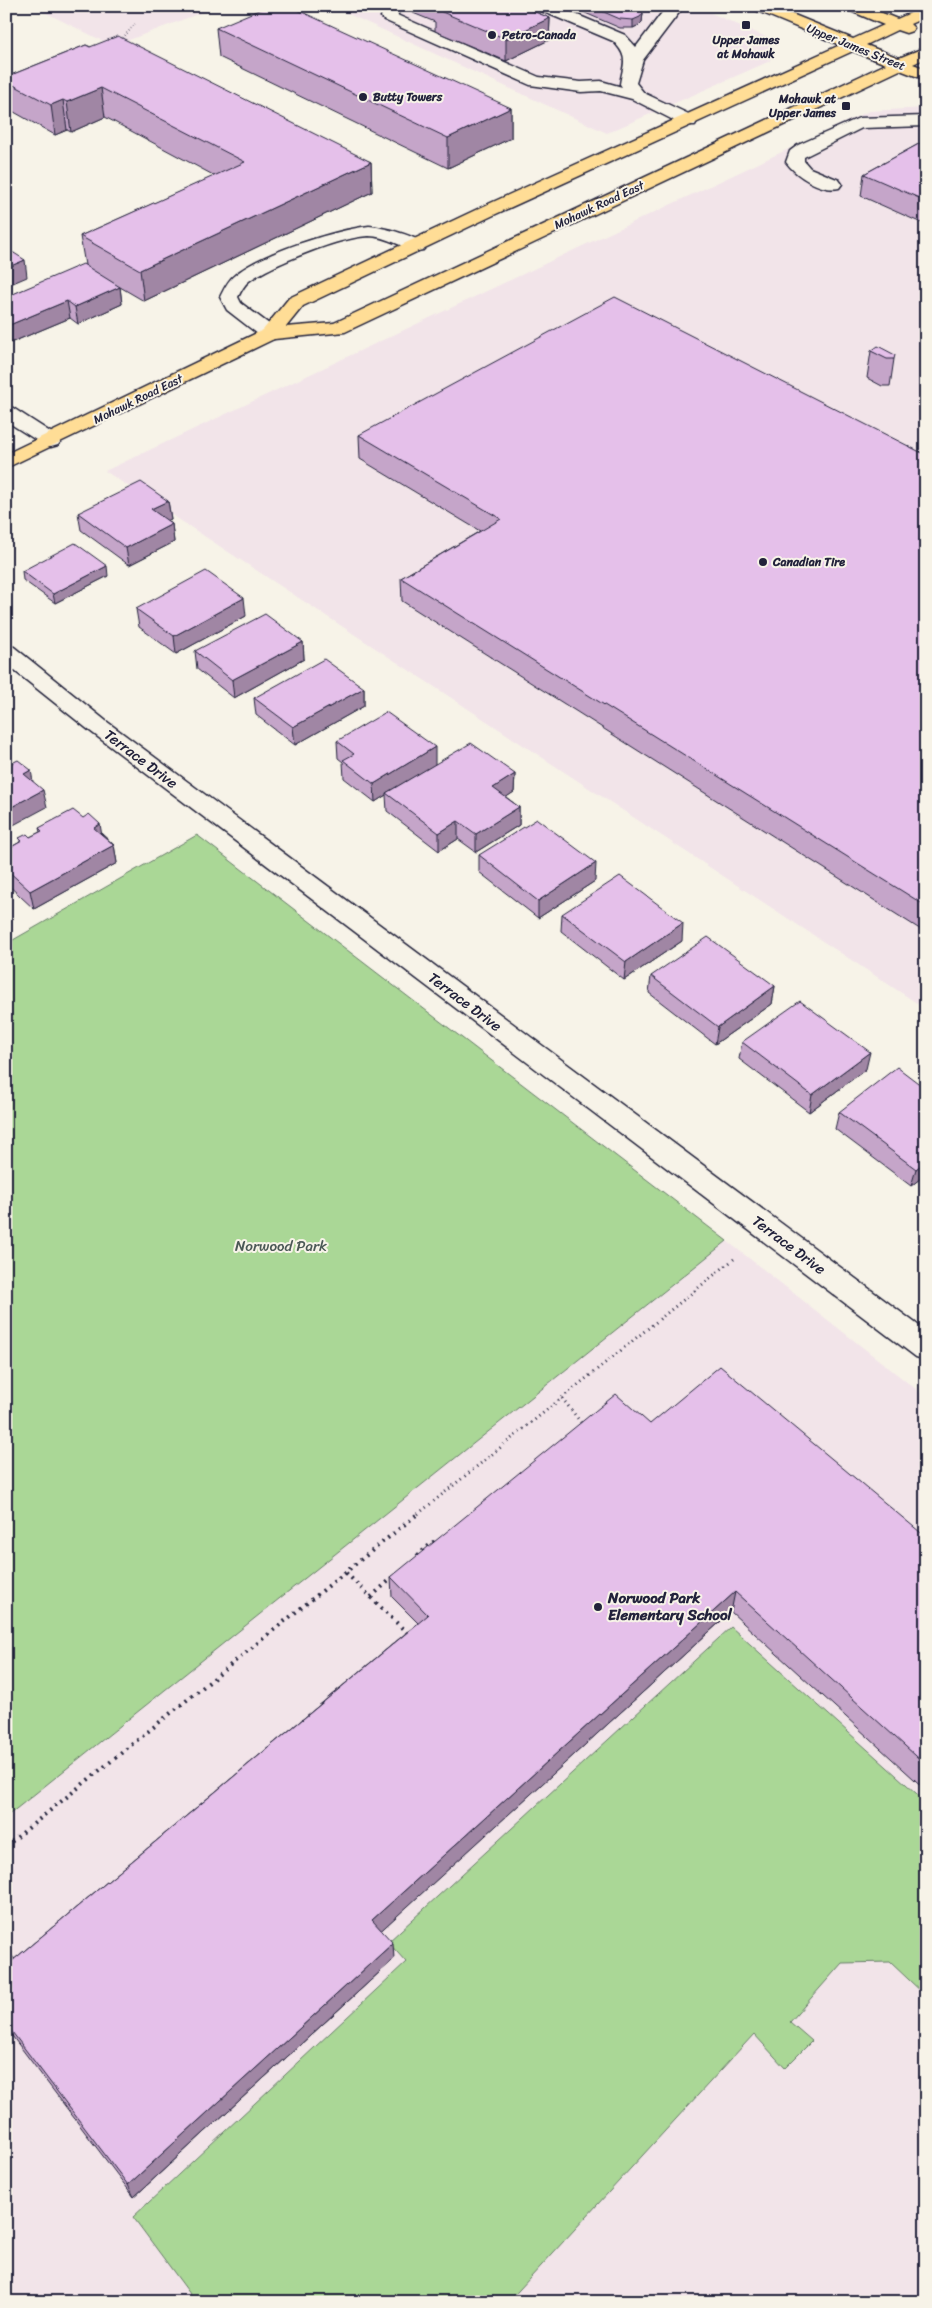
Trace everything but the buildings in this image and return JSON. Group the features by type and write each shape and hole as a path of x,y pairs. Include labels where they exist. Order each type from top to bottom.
{"main road":[{"name":"Upper James Street","path":"758,6 926,75"},
{"path":"851,6 918,33"},
{"name":"Mohawk Road East","path":"270,334 296,302 490,210 689,121 926,10"},
{"name":"Mohawk Road East","path":"6,462 270,334 338,328 924,53"}],"street":[{"path":"394,6 391,8 390,17 512,73 536,82 581,87 601,86 638,96 689,121"},
{"path":"542,6 619,38 628,46 634,62"},
{"path":"638,96 628,84 634,62 641,49 672,8 676,6"},
{"path":"833,184 804,172 795,162 796,155 804,149 859,123 926,121"},
{"path":"270,334 234,306 229,297 235,286 244,277 275,261 348,233 370,231 417,246"},
{"path":"6,412 51,441"},
{"name":"Terrace Drive","path":"6,652 98,726 926,1348"}],"path":[{"path":"118,43 135,24"},
{"path":"6,1846 769,1231"},
{"path":"562,1398 582,1424"},
{"path":"412,1560 433,1542 438,1547"},
{"path":"346,1573 414,1640"},
{"path":"370,1597 398,1573"},
{"path":"6,1962 16,1955"}],"shaded area":[{"path":"32,6 219,6 113,46"},
{"path":"331,6 695,6 766,37 772,48 770,61 607,133"},
{"path":"926,108 926,1009 105,471 869,111"},
{"name":"Norwood Park Elementary School","path":"727,1241 926,1397 926,2302 6,2302 6,1817"}],"green space":[{"name":"Norwood Park","path":"197,835 727,1241 6,1817 6,944"},
{"path":"731,1627 926,1802 926,1996 890,1962 842,1963 790,2022 812,2041 785,2068 754,2034 508,2302 196,2302 133,2217 406,1962 388,1942"}],"place":[{"name":"Upper James at Mohawk","path":"746,25"},
{"name":"Petro-Canada","path":"492,35"},
{"name":"Butty Towers","path":"363,97"},
{"name":"Mohawk at Upper James","path":"846,106"},
{"name":"Canadian Tire","path":"763,562"},
{"name":"Norwood Park Elementary School","path":"598,1607"}]}
